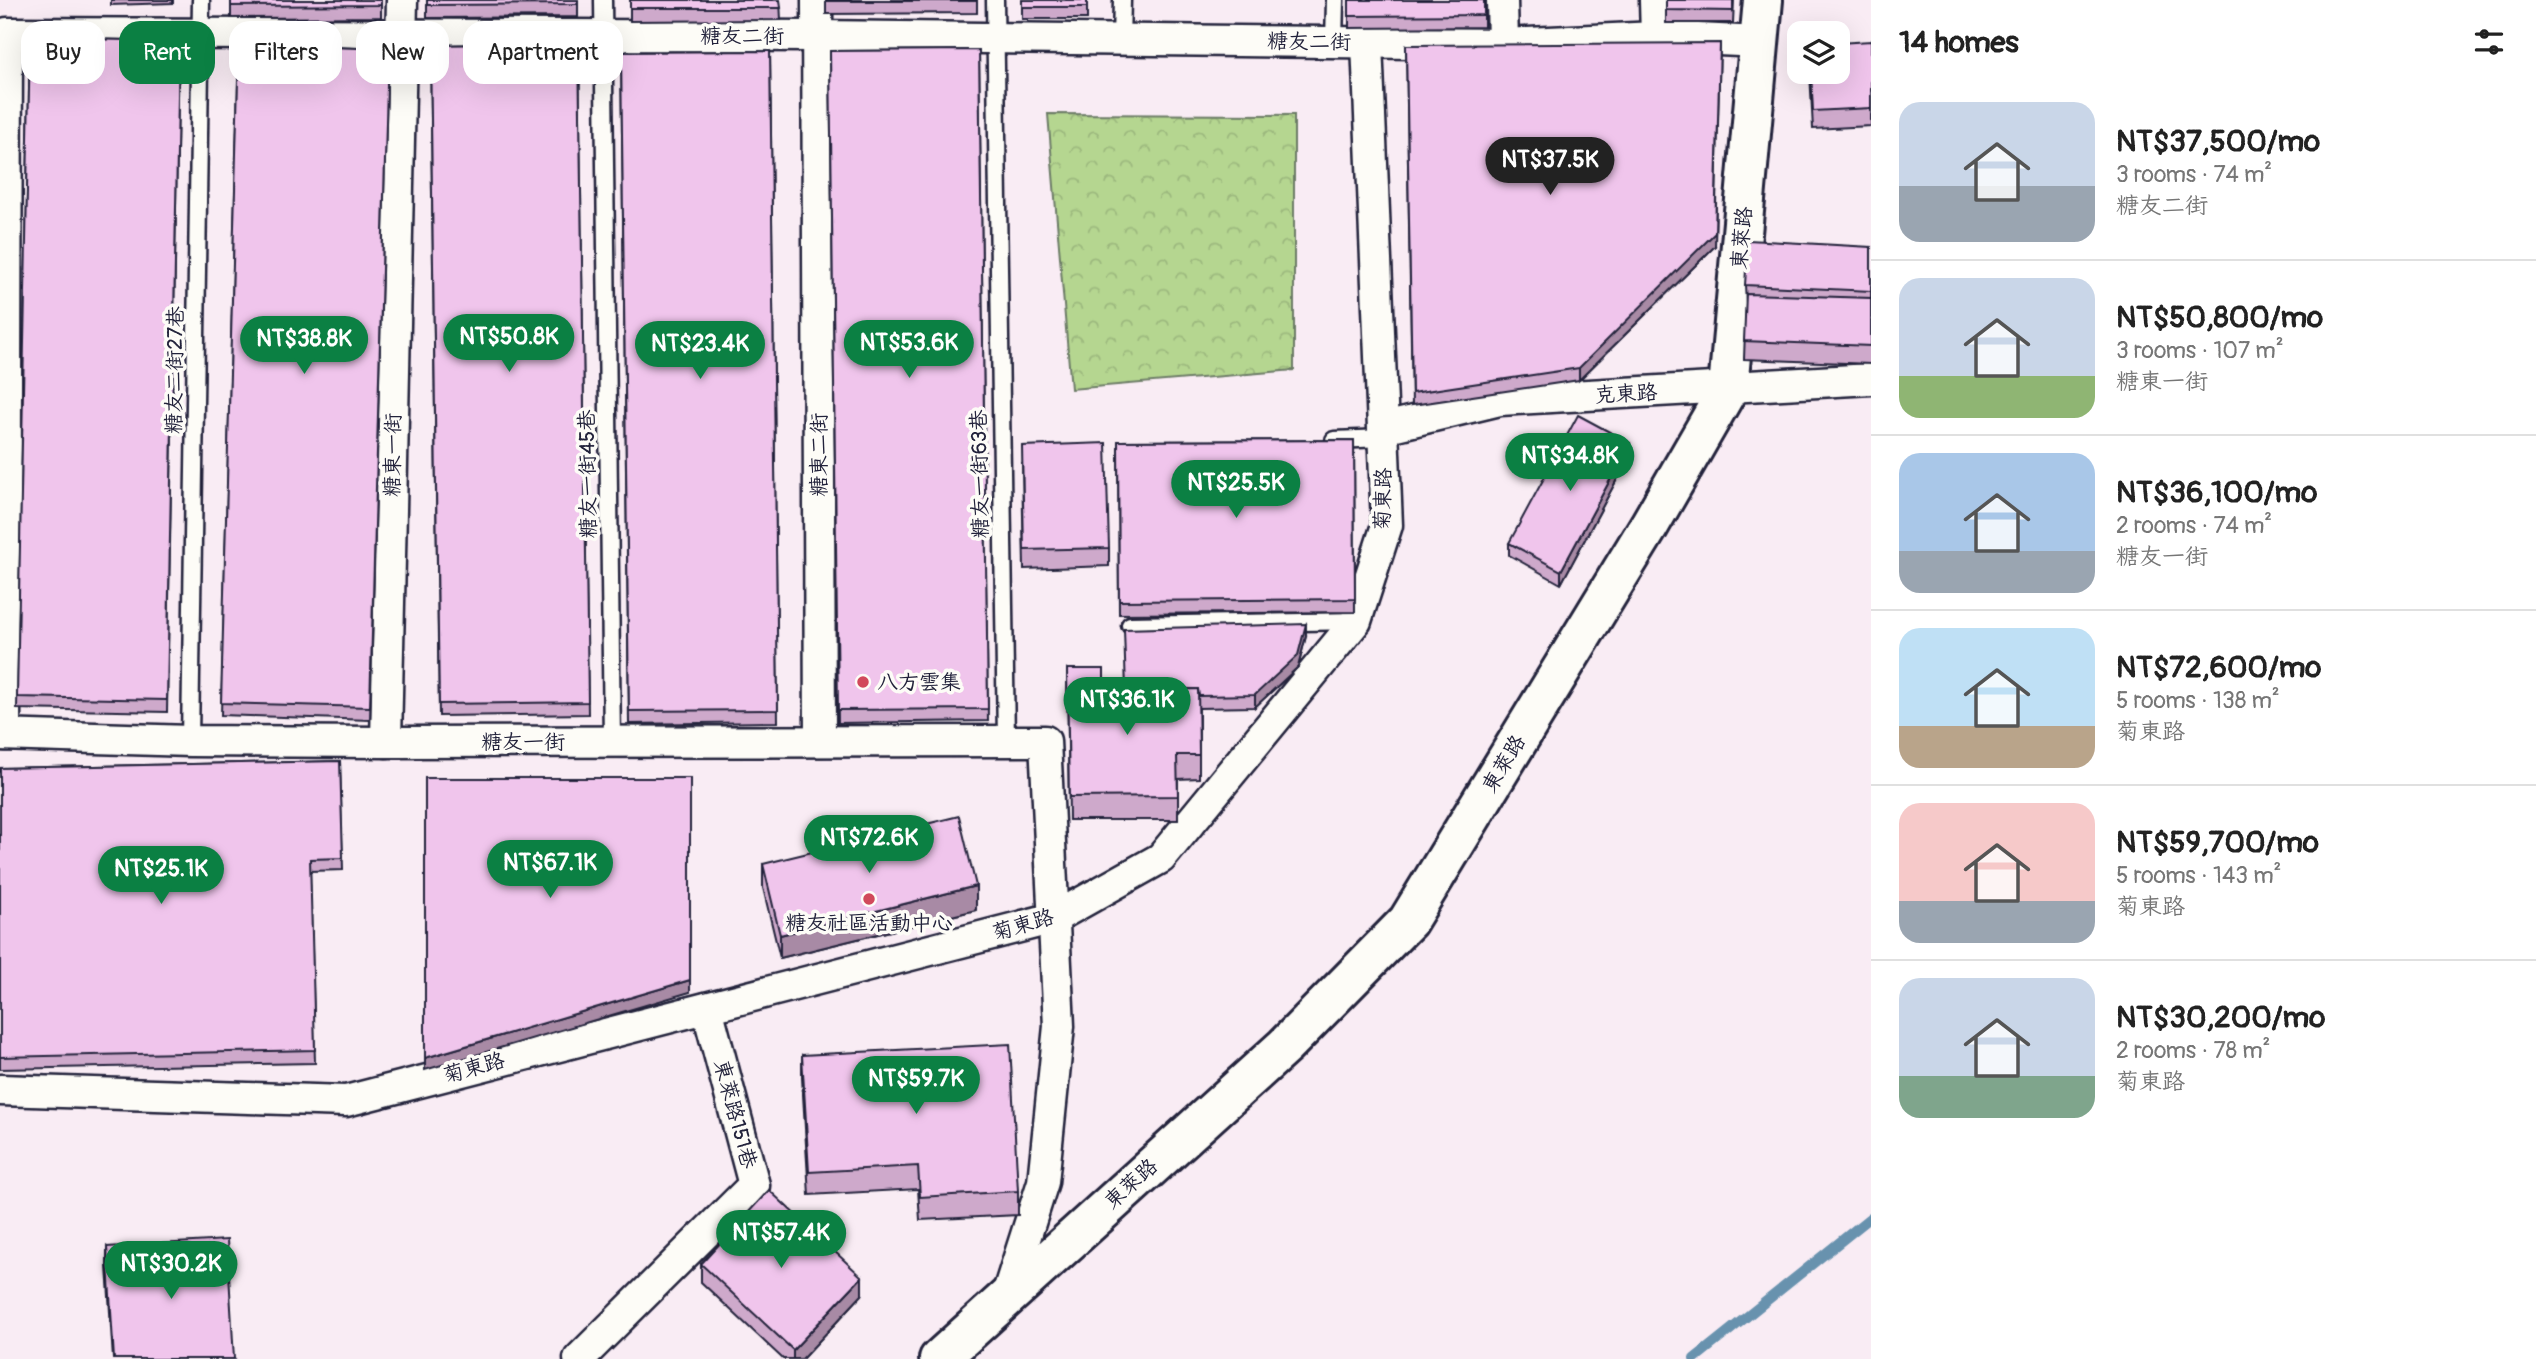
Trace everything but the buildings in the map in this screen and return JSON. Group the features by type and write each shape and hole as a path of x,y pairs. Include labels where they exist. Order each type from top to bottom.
{"street":[{"name":"糖東一街","path":"402,0 403,21"},
{"name":"糖東二街","path":"817,0 821,741"},
{"path":"1502,0 1503,44"},
{"path":"1655,0 1656,37"},
{"name":"東萊路","path":"939,1359 1285,1046 1408,921 1649,526 1728,389 1763,0"},
{"name":"糖友二街","path":"3,735 7,33 119,33"},
{"name":"糖友二街","path":"215,33 356,35"},
{"name":"糖友二街","path":"623,37 817,36 1503,44 1656,37 1760,42"},
{"name":"菊東路","path":"0,1090 346,1101 1054,918 1161,858 1356,621 1387,525 1367,43"},
{"name":"糖東一街","path":"386,742 402,84"},
{"name":"克東路","path":"1384,433 1500,400 1871,379"},
{"name":"糖友一街","path":"3,735 190,741 1045,741 1054,918"},
{"path":"1007,1295 1043,1182 1059,1026 1054,918"},
{"name":"東萊路151巷","path":"579,1359 754,1185 707,1008"}],"lane":[{"name":"糖友二街27巷","path":"201,0 201,21"},
{"name":"糖友一街45巷","path":"603,0 603,21"},
{"name":"糖友一街63巷","path":"995,0 1006,741"},
{"path":"1121,40 1122,0"},
{"path":"1334,43 1335,0"},
{"name":"糖友二街27巷","path":"190,741 200,84"},
{"name":"糖友一街45巷","path":"604,84 612,742"},
{"path":"1324,441 1384,433"},
{"path":"1130,625 1356,621"}],"green space":[{"path":"1048,114 1294,115 1294,370 1071,389"}],"waterway":[{"path":"1694,1359 1871,1217"}],"place":[{"name":"八方雲集","path":"863,682"},
{"name":"糖友社區活動中心","path":"869,899"}]}
